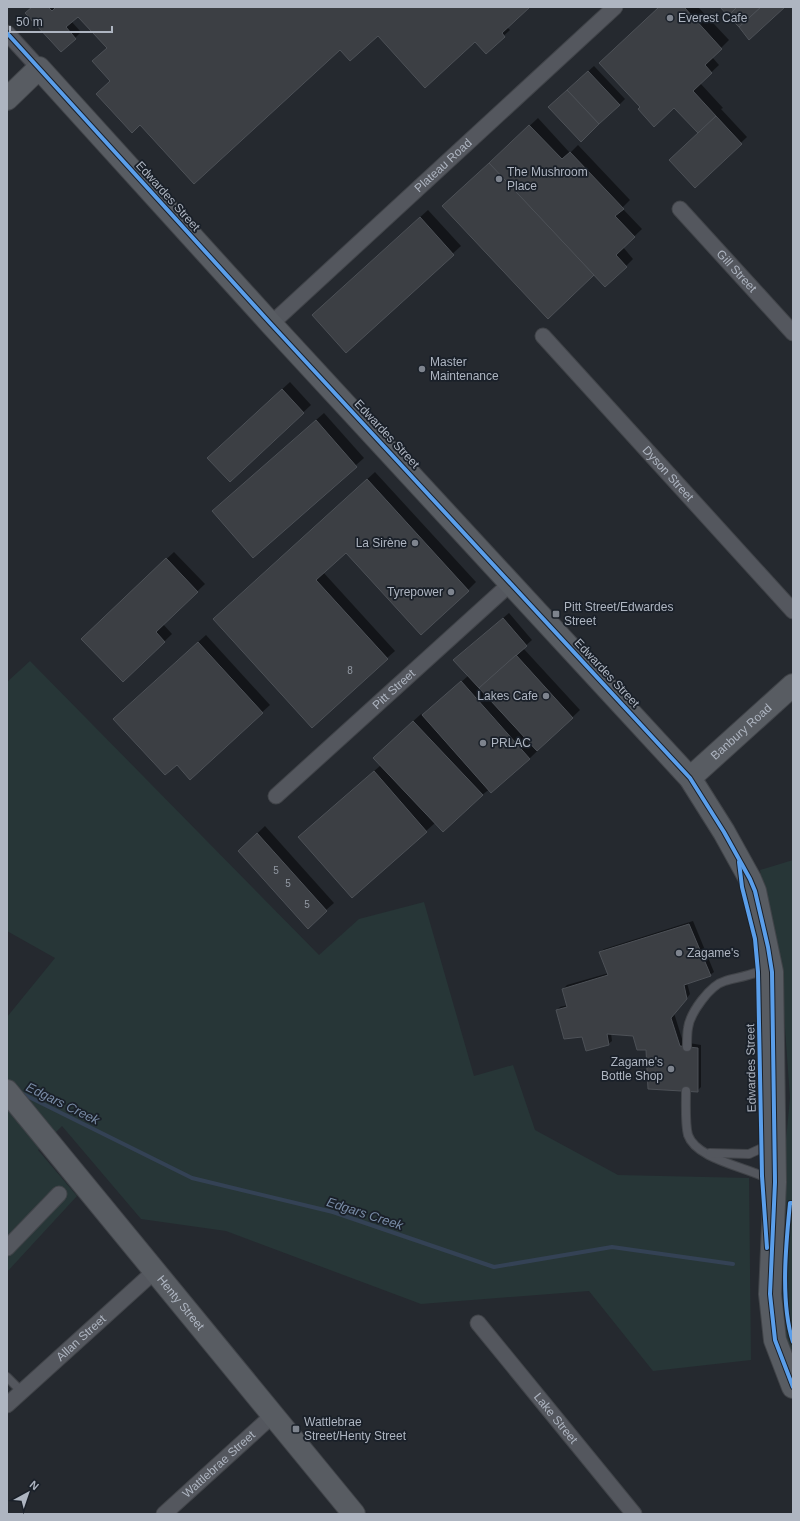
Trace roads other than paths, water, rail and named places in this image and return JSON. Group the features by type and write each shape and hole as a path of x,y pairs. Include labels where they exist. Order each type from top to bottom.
{"street":[{"name":"Plateau Road","path":"271,324 615,7"},
{"name":"Edwardes Street","path":"7,33 271,324 690,778 724,832 739,860 742,887 765,975 770,1294 775,1340 793,1387"},
{"path":"7,99 39,68"},
{"name":"Gill Street","path":"680,209 793,333"},
{"name":"Dyson Street","path":"543,336 793,611"},
{"name":"Pitt Street","path":"276,796 511,583"},
{"name":"Banbury Road","path":"690,778 793,685"},
{"name":"Henty Street","path":"7,1091 156,1270 354,1514"},
{"path":"7,1248 59,1194"},
{"name":"Allan Street","path":"7,1405 156,1270"},
{"name":"Lake Street","path":"478,1323 634,1514"},
{"name":"Wattlebrae Street","path":"164,1514 273,1415"}],"lane":[{"path":"687,1047 688,1027 697,1006 712,988 724,981 765,975"},
{"path":"686,1091 688,1134 702,1152 768,1159"},
{"path":"702,1152 749,1154 768,1159"},
{"path":"7,1376 22,1392"}],"waterway":[{"name":"Edgars Creek","path":"21,1093 192,1178 333,1212 494,1267 612,1247 733,1264"}],"place":[{"name":"Everest Cafe","path":"670,18"},
{"name":"The Mushroom Place","path":"499,179"},
{"name":"Master Maintenance","path":"422,369"},
{"name":"La Sirène","path":"415,543"},
{"name":"Tyrepower","path":"451,592"},
{"name":"Pitt Street/Edwardes Street","path":"556,614"},
{"name":"Lakes Cafe","path":"546,696"},
{"name":"PRLAC","path":"483,743"},
{"name":"Zagame's","path":"679,953"},
{"name":"Zagame's Bottle Shop","path":"671,1069"},
{"name":"Wattlebrae Street/Henty Street","path":"296,1429"}]}
